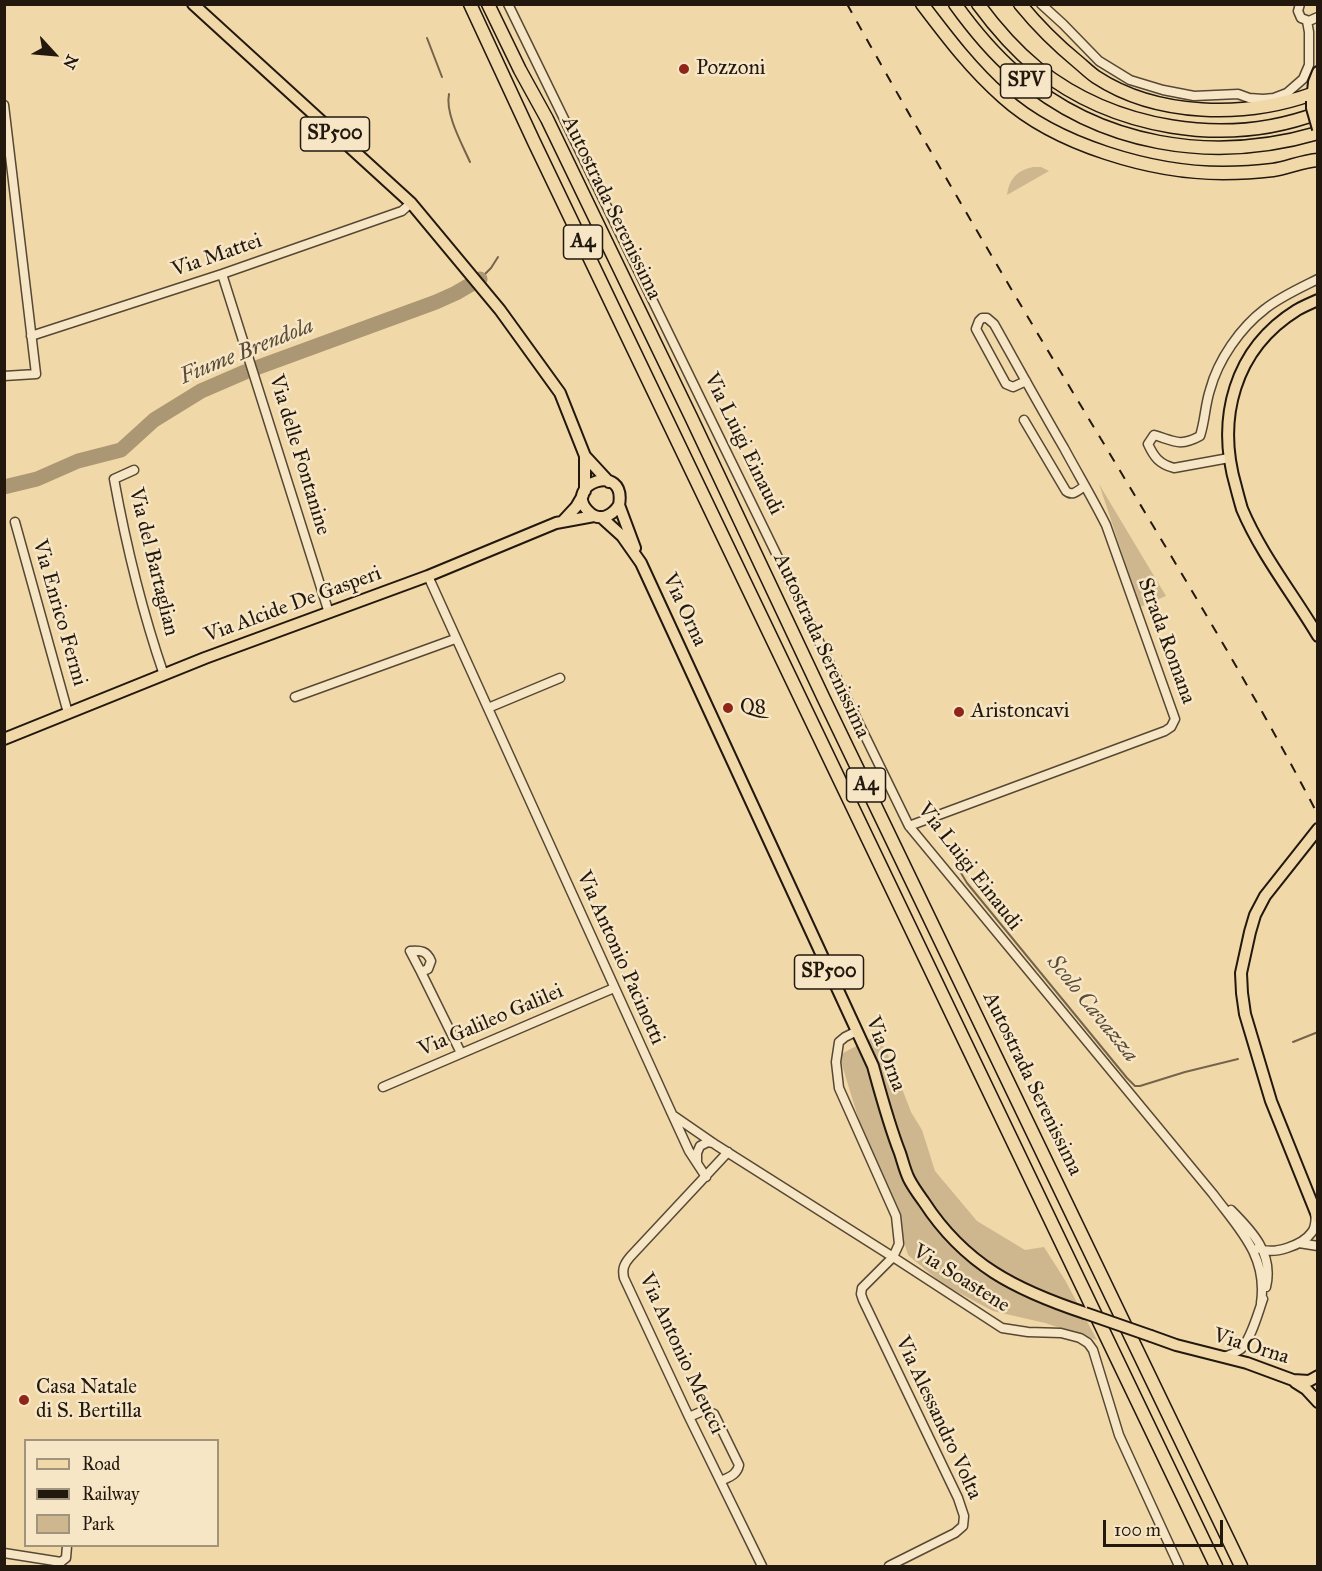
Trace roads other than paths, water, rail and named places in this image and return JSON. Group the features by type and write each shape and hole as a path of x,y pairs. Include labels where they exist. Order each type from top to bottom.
{"highway":[{"name":"Autostrada Serenissima","path":"470,4 1216,1566"},
{"name":"Autostrada Serenissima","path":"488,4 686,407 1241,1566"},
{"path":"922,4 975,69 1004,99 1036,122 1082,145 1130,160 1182,171 1224,173 1275,170 1317,160"},
{"name":"SPV","path":"955,4 993,51 1028,83 1072,112 1117,131 1161,143 1210,148 1258,146 1289,140 1317,130"},
{"name":"SPV","path":"978,4 1009,42 1050,77 1090,101 1132,117 1173,127 1227,130 1271,126 1317,113"},
{"path":"1020,4 1043,32 1095,76 1121,90 1153,102 1201,110 1235,109 1269,106 1312,97"}],"main road":[{"name":"SP500","path":"193,4 411,203 486,293 560,393 585,456 619,492 619,506 641,563"},
{"path":"1317,72 1311,108 1317,130"},
{"path":"1317,300 1296,310 1270,332 1249,359 1234,390 1227,430 1229,458 1242,508 1256,536 1317,636"},
{"name":"SP500","path":"585,456 583,498 590,514 598,517"},
{"path":"584,492 595,481 609,482"},
{"name":"Via Alcide De Gasperi","path":"4,739 205,658 428,576 563,521 576,507 584,492"},
{"path":"563,521 609,516 619,506"},
{"name":"Via Orna","path":"598,517 622,536 641,563 873,1066 909,1180 936,1221 961,1248 992,1272 1036,1296 1176,1345 1293,1380 1306,1389 1317,1402"},
{"path":"1316,1213 1271,1101 1245,1014 1242,973 1244,954 1255,915 1282,872 1317,829"},
{"name":"Via Orna","path":"1293,1380 1309,1381 1317,1376"}],"street":[{"name":"Via Luigi Einaudi","path":"508,4 909,826 1213,1194 1252,1247 1262,1276 1262,1303"},
{"path":"1041,4 1099,61 1130,80 1194,96 1238,94 1263,99 1287,93 1303,79 1309,65 1311,20"},
{"path":"1300,4 1299,15 1311,20 1317,28"},
{"path":"4,105 36,374 4,376"},
{"name":"Via Mattei","path":"31,336 222,274 402,211 411,203"},
{"name":"Via delle Fontanine","path":"222,274 329,613"},
{"path":"1229,458 1174,468 1154,457 1148,444 1154,435 1178,443 1200,436 1210,389 1219,366 1231,346 1265,309 1317,279"},
{"name":"Strada Romana","path":"909,826 1165,731 1171,727 1175,719 1106,525 1085,486 994,324 987,318 982,318 976,324 976,329 1006,384 1013,387 1026,381"},
{"path":"1024,420 1066,491 1074,494 1085,486"},
{"name":"Via del Bartaglian","path":"135,470 114,479 123,527 147,622 164,675"},
{"name":"Via Enrico Fermi","path":"15,522 68,713"},
{"name":"Via Antonio Pacinotti","path":"428,576 614,988 689,1151 697,1163"},
{"path":"296,697 455,639"},
{"path":"488,708 560,678"},
{"path":"421,972 461,1053"},
{"name":"Via Galileo Galilei","path":"383,1087 614,988"},
{"name":"Via Soastene","path":"856,1030 839,1042 836,1062 839,1088 896,1216 899,1244 893,1257 1002,1328 1061,1333 1080,1338 1088,1343 1093,1350 1119,1435 1179,1566"},
{"path":"672,1114 893,1257"},
{"path":"706,1176 697,1163 697,1153 700,1146 708,1142 716,1144"},
{"name":"Via Antonio Meucci","path":"728,1152 630,1257 622,1271 689,1417 762,1566"},
{"name":"Via Luigi Einaudi","path":"1213,1194 1254,1235 1272,1247 1284,1248"},
{"name":"Via Luigi Einaudi","path":"1224,1209 1254,1244 1263,1251"},
{"path":"1263,1251 1299,1243 1310,1235 1314,1228 1316,1213"},
{"name":"Via Luigi Einaudi","path":"1246,1343 1262,1303 1268,1280 1263,1251 1254,1235"},
{"path":"1299,1243 1317,1246"},
{"name":"Via Luigi Einaudi","path":"1268,1271 1273,1257 1284,1248"},
{"name":"Via Alessandro Volta","path":"889,1566 955,1533 963,1526 964,1516 958,1498 861,1294 862,1288 893,1257"},
{"path":"1222,1357 1238,1351 1246,1343"},
{"path":"1246,1343 1247,1356 1259,1368"},
{"path":"689,1417 705,1410 714,1414 739,1465 734,1475 721,1481"},
{"path":"4,1554 61,1562 66,1558 67,1547"}],"waterway":[{"path":"427,38 442,77"},
{"path":"449,94 449,111 470,162"},
{"path":"480,279 498,257"},
{"name":"Fiume Brendola","path":"4,487 37,479 78,461 121,450 154,420 201,391 245,372 436,302 480,279"},
{"name":"Scolo Cavazza","path":"958,868 967,883 1135,1086 1238,1059"},
{"name":"Scolo Cavazza","path":"1293,1042 1318,1032"}],"railway":[{"path":"847,4 972,223 1185,578 1318,815"}],"place":[{"name":"Pozzoni","path":"684,69"},
{"name":"Q8","path":"728,708"},
{"name":"Aristoncavi","path":"959,712"},
{"name":"Casa Natale di S. Bertilla","path":"24,1400"}]}
